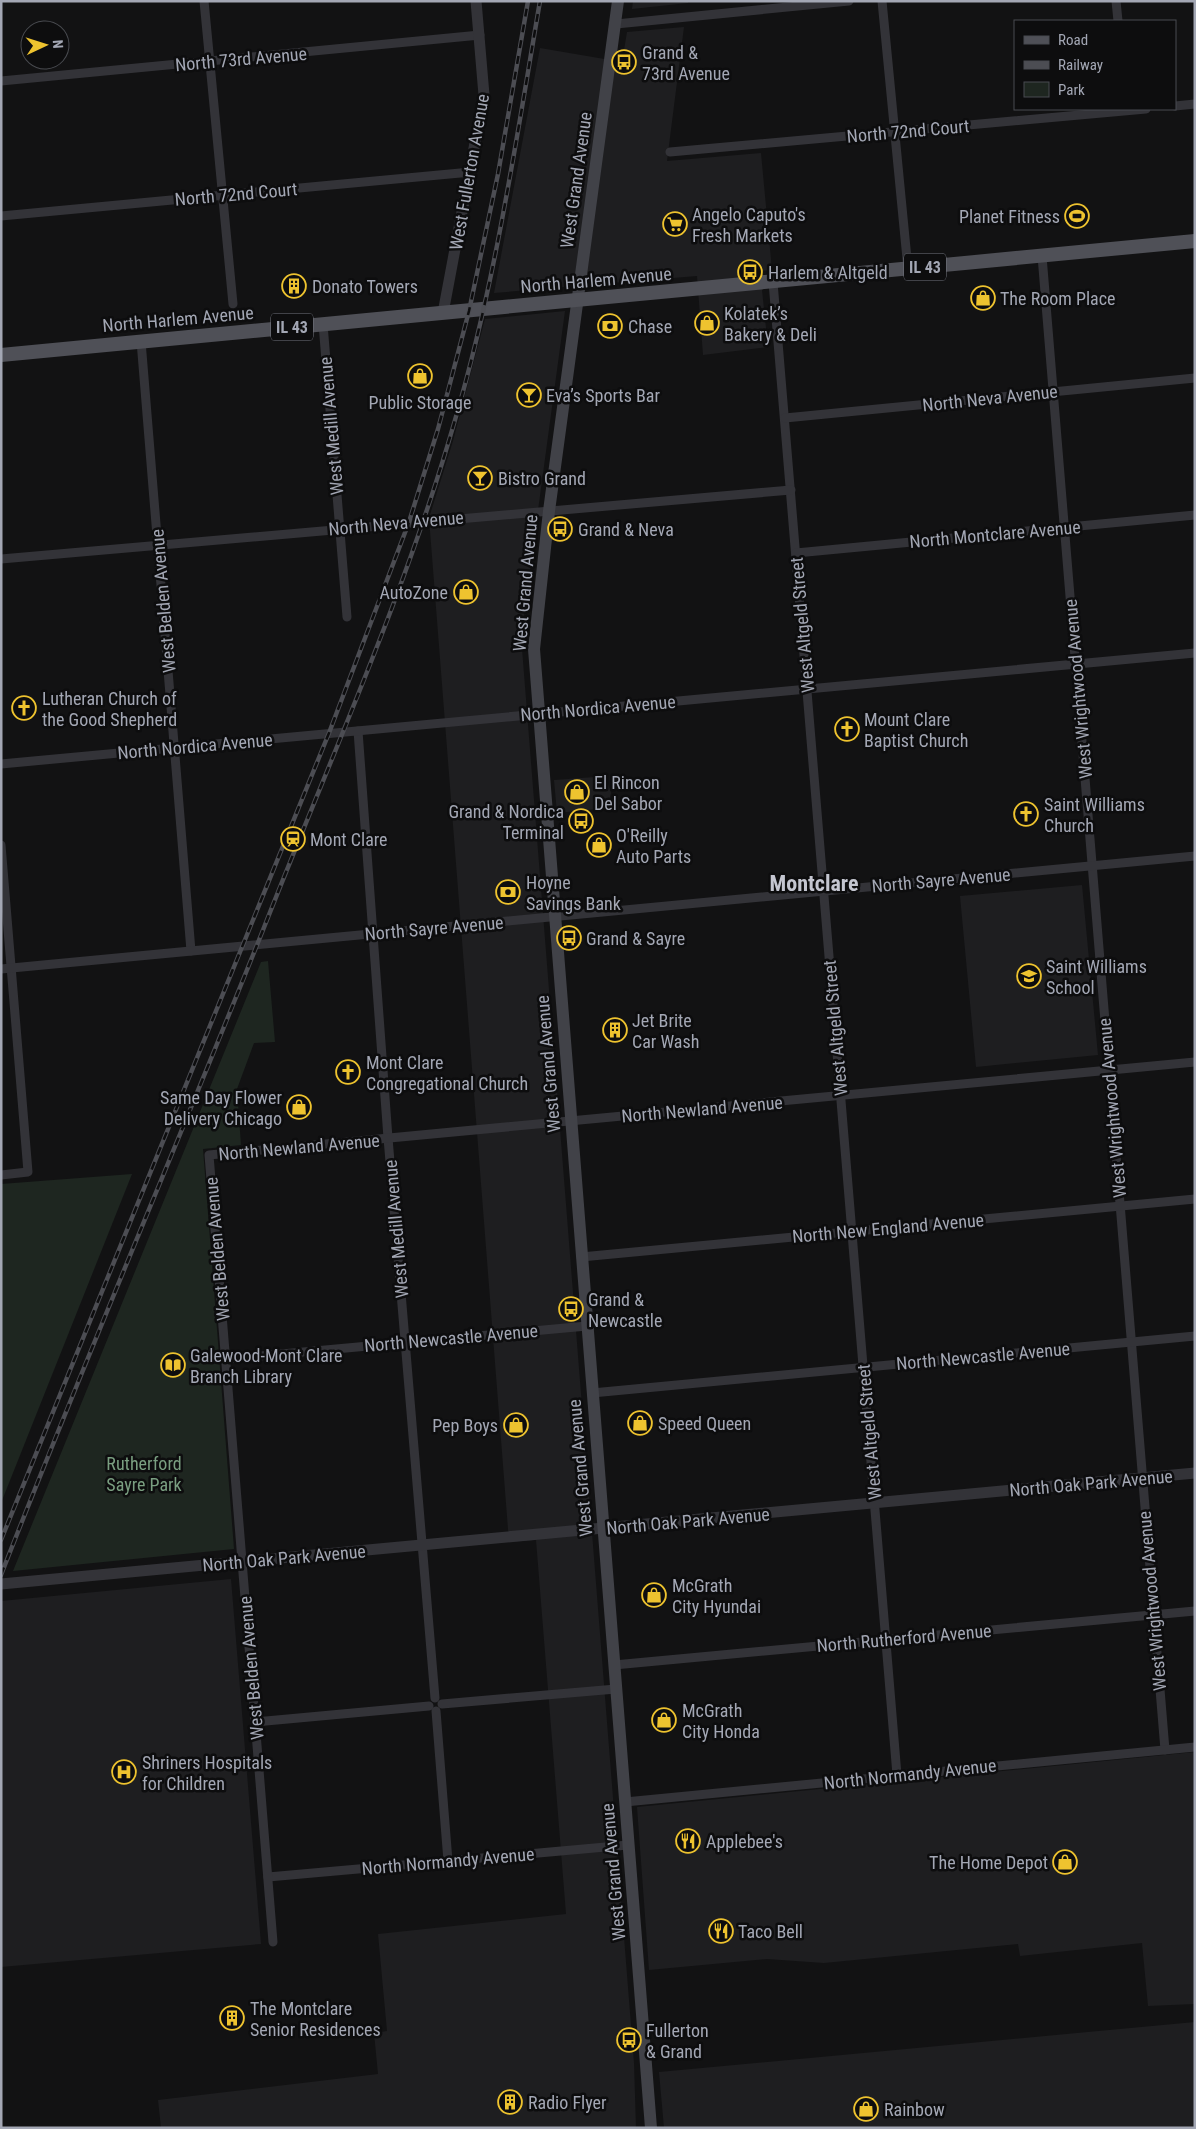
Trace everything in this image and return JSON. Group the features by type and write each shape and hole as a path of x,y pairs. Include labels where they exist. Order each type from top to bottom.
{"main road":[{"name":"West Grand Avenue","path":"618,1 548,511 534,649 586,1326 651,2128"},
{"name":"North Harlem Avenue","path":"1,355 1195,241"}],"street":[{"path":"204,1 233,304"},
{"name":"West Fullerton Avenue","path":"442,313 484,95 476,1"},
{"path":"616,24 849,1"},
{"path":"882,1 908,269"},
{"path":"1116,1 1118,20"},
{"name":"North 73rd Avenue","path":"1,81 480,36"},
{"path":"1176,106 1195,104"},
{"name":"North 72nd Court","path":"670,152 895,133 1126,110"},
{"name":"North 72nd Court","path":"1,216 470,172"},
{"name":"West Wrightwood Avenue","path":"1042,256 1165,1750"},
{"name":"West Altgeld Street","path":"773,282 897,1775"},
{"name":"West Medill Avenue","path":"323,324 347,617"},
{"name":"West Belden Avenue","path":"141,341 192,951"},
{"name":"North Neva Avenue","path":"785,418 1195,378"},
{"name":"North Neva Avenue","path":"1,559 791,490"},
{"name":"North Montclare Avenue","path":"796,552 1195,515"},
{"name":"North Nordica Avenue","path":"1,764 1195,653"},
{"name":"West Medill Avenue","path":"358,731 388,1138 448,1861"},
{"path":"1,845 28,1172 1,1175"},
{"name":"North Sayre Avenue","path":"1,969 1195,856"},
{"name":"North Newland Avenue","path":"209,1155 1195,1062"},
{"name":"West Belden Avenue","path":"209,1155 273,1942"},
{"name":"North New England Avenue","path":"581,1257 1195,1199"},
{"name":"North Newcastle Avenue","path":"226,1360 586,1326"},
{"name":"North Newcastle Avenue","path":"592,1393 1195,1336"},
{"name":"North Oak Park Avenue","path":"1,1584 1195,1473"},
{"name":"North Rutherford Avenue","path":"614,1665 1195,1612"},
{"path":"255,1722 616,1689"},
{"name":"North Normandy Avenue","path":"625,1802 1195,1747"},
{"name":"North Normandy Avenue","path":"268,1878 628,1845"}],"shaded area":[{"path":"633,1 688,1 688,3 632,9"},
{"path":"684,27 667,161 761,153 772,270 760,271 768,347 703,355 697,276 494,293 540,48 622,62 627,32"},
{"path":"565,311 521,636 634,2063 636,2128 161,2128 158,2100 378,2074 374,2033 387,2031 378,1934 566,1914 536,1540 509,1542 429,518 453,441 485,319"},
{"path":"602,778 608,784 611,793 609,801 604,807 557,813 554,780"},
{"name":"Saint Williams School","path":"1082,885 1098,1055 976,1067 960,896"},
{"name":"Shriners Hospitals for Children","path":"231,1579 261,1944 1,1967 1,1601"},
{"path":"1195,1752 1195,2004 1148,2006 1142,1943 1020,1956 1018,1944 824,1963 767,1959 649,1970 637,1807"},
{"path":"1195,2022 1195,2128 664,2128 659,2072"}],"green space":[{"name":"Rutherford Sayre Park","path":"268,961 275,1042 254,1043 237,1089 241,1145 203,1149 234,1549 13,1571 261,962"},
{"path":"132,1174 1,1503 1,1184"}],"railway":[{"path":"1,1540 329,733 409,522 438,429 469,311 498,174 528,1"},
{"path":"1,1575 65,1413 340,741 413,550 455,420 482,317 504,212 540,1"}],"place":[{"name":"Grand & 73rd Avenue","path":"624,62"},
{"name":"Planet Fitness","path":"1077,216"},
{"name":"Angelo Caputo's Fresh Markets","path":"675,224"},
{"name":"Harlem & Altgeld","path":"750,272"},
{"name":"Donato Towers","path":"294,286"},
{"name":"The Room Place","path":"983,298"},
{"name":"Kolatek’s Bakery & Deli","path":"707,323"},
{"name":"Chase","path":"610,326"},
{"name":"Public Storage","path":"420,376"},
{"name":"Eva’s Sports Bar","path":"529,395"},
{"name":"Bistro Grand","path":"480,478"},
{"name":"Grand & Neva","path":"560,529"},
{"name":"AutoZone","path":"466,592"},
{"name":"Lutheran Church of the Good Shepherd","path":"24,708"},
{"name":"Mount Clare Baptist Church","path":"847,729"},
{"name":"El Rincon Del Sabor","path":"577,792"},
{"name":"Saint Williams Church","path":"1026,814"},
{"name":"Grand & Nordica Terminal","path":"581,821"},
{"name":"Mont Clare","path":"293,839"},
{"name":"O'Reilly Auto Parts","path":"599,845"},
{"name":"Hoyne Savings Bank","path":"508,892"},
{"name":"Grand & Sayre","path":"569,938"},
{"name":"Saint Williams School","path":"1029,976"},
{"name":"Jet Brite Car Wash","path":"615,1030"},
{"name":"Mont Clare Congregational Church","path":"348,1072"},
{"name":"Same Day Flower Delivery Chicago","path":"299,1107"},
{"name":"Grand & Newcastle","path":"571,1309"},
{"name":"Galewood-Mont Clare Branch Library","path":"173,1365"},
{"name":"Speed Queen","path":"640,1423"},
{"name":"Pep Boys","path":"516,1425"},
{"name":"McGrath City Hyundai","path":"654,1595"},
{"name":"McGrath City Honda","path":"664,1720"},
{"name":"Shriners Hospitals for Children","path":"124,1772"},
{"name":"Applebee's","path":"688,1841"},
{"name":"The Home Depot","path":"1065,1862"},
{"name":"Taco Bell","path":"721,1931"},
{"name":"The Montclare Senior Residences","path":"232,2018"},
{"name":"Fullerton & Grand","path":"629,2040"},
{"name":"Radio Flyer","path":"510,2102"},
{"name":"Rainbow","path":"866,2109"}],"district":[{"name":"Montclare","path":"814,883"}]}
